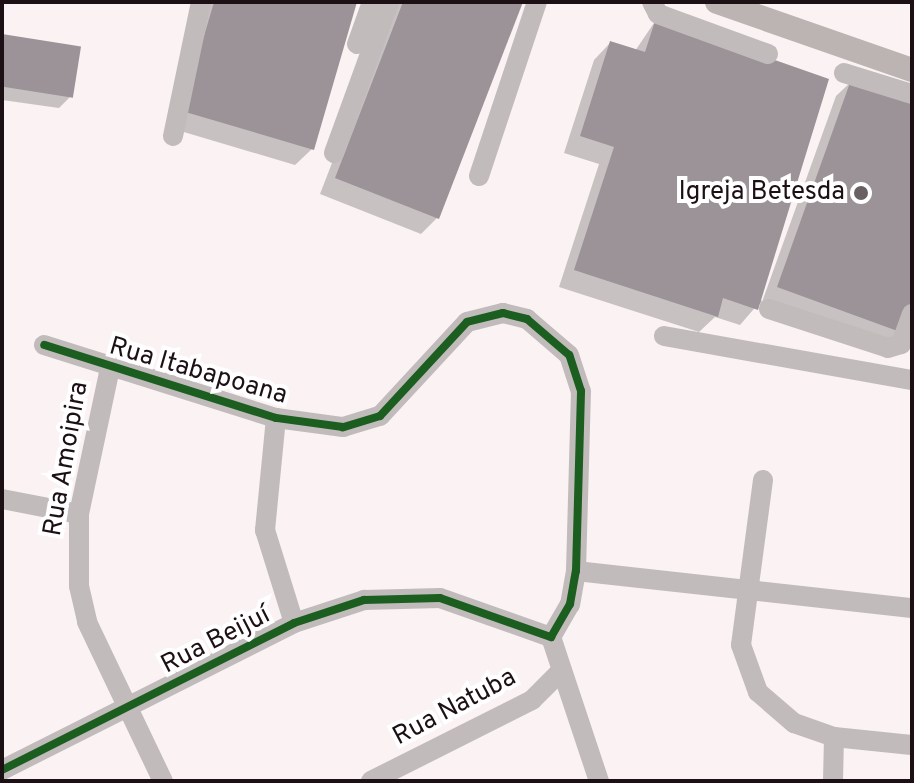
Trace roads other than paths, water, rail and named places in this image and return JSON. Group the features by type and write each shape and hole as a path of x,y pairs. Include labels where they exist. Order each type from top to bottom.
{"main road":[{"path":"717,2 912,70"}],"street":[{"path":"173,136 201,2"},
{"path":"357,44 372,2"},
{"path":"334,153 389,2"},
{"path":"479,176 537,2"},
{"path":"652,2 658,14 768,54"},
{"path":"844,73 912,94"},
{"path":"769,309 888,348 901,344 912,314"},
{"name":"Rua Itabapoana","path":"44,345 276,418 323,427 364,423 395,402 467,322 503,313 527,319 569,355 581,391 576,571 570,604 551,637"},
{"path":"664,336 912,380"},
{"name":"Rua Amoipira","path":"110,368 79,514 76,557 87,622 163,781"},
{"path":"276,418 265,530 294,623"},
{"path":"763,480 741,645 758,692 794,723 834,737 912,745"},
{"path":"2,499 79,514"},
{"path":"576,571 912,608"},
{"name":"Rua Beijuí","path":"2,770 294,623 406,595 440,598 551,637"},
{"path":"551,637 558,674 599,781"},
{"name":"Rua Natuba","path":"371,781 532,700 558,674"},
{"path":"833,781 834,737"}],"place":[{"name":"Igreja Betesda","path":"861,193"}]}
